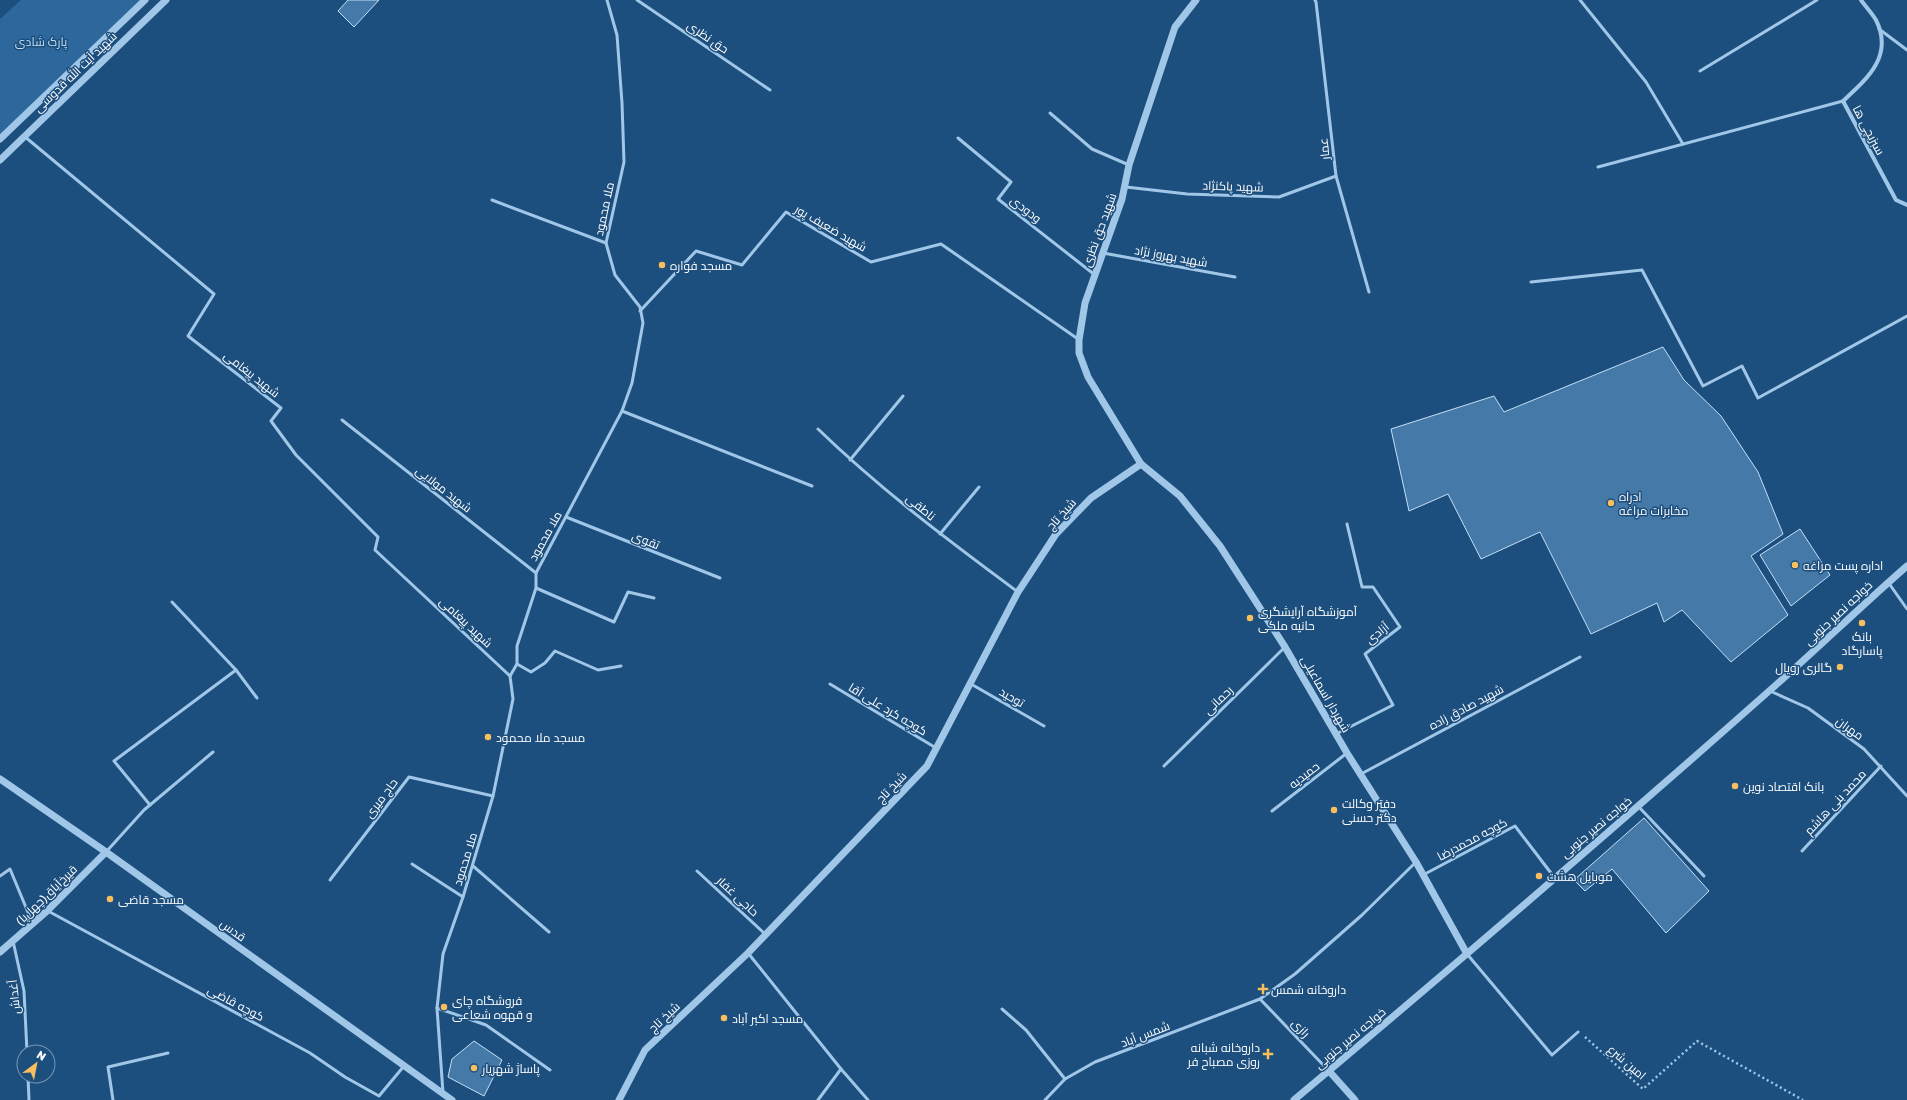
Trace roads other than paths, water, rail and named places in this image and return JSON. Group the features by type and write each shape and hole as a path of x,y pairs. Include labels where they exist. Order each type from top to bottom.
{"street":[{"name":"شهید آیت الله قدوسی","path":"0,139 145,0"},
{"name":"شهید آیت الله قدوسی","path":"0,160 166,0"},
{"name":"شهید حق نظری","path":"1141,464 1088,377 1079,353 1079,340 1085,303 1126,187 1129,165 1175,27 1196,0"},
{"name":"سبزیچی ها","path":"1861,0 1876,21 1882,47 1877,65 1842,101 1896,200 1907,205"},
{"name":"شیخ تاج","path":"619,1100 645,1050 766,935 927,766 938,749 1018,592 1061,529 1091,498 1141,464"},
{"name":"شهردار اسماعیلی","path":"1141,464 1180,496 1220,546 1286,647 1347,753 1416,862 1467,954"},
{"name":"خواجه نصیر جنوبی","path":"1294,1100 1467,954 1638,806 1770,691 1907,566"},
{"name":"قدس","path":"0,779 106,852 452,1100"},
{"name":"قیرخ‌آیاق(چهل‌پا)","path":"0,952 47,911 106,852"},
{"path":"1329,1071 1355,1100"}],"lane":[{"name":"ملا محمود","path":"443,1094 437,1008 443,954 463,897 493,796 513,699 510,676 517,664 517,646 536,588 536,573 566,517 591,465 622,411 632,383 643,323 640,307 615,275 606,243 624,162 622,103 617,35 607,0"},
{"name":"حق نظری","path":"637,0 770,90"},
{"name":"عمار","path":"1315,0 1336,176 1369,292"},
{"path":"1580,0 1646,82 1683,144"},
{"path":"1700,71 1817,0"},
{"path":"1878,28 1907,50"},
{"path":"1598,167 1842,101"},
{"path":"1050,113 1092,149 1129,165"},
{"name":"شهید پیغامی","path":"24,136 214,294 188,336 281,408 271,421 296,455 378,537 376,550 510,676"},
{"name":"ودودی","path":"958,138 1011,182 998,199 1095,275"},
{"name":"شهید پاکنژاد","path":"1126,187 1186,194 1279,197 1336,176"},
{"path":"492,200 606,243"},
{"name":"شهید ضعیف پور","path":"640,311 696,251 742,265 786,212 871,262 941,244 1079,340"},
{"name":"شهید بهروز نژاد","path":"1103,253 1235,277"},
{"path":"1531,282 1642,270 1703,386 1742,366 1758,398 1907,316"},
{"path":"850,460 903,396"},
{"path":"622,411 812,486"},
{"name":"شهید مولایی","path":"342,420 536,573"},
{"name":"ناطقی","path":"818,429 850,460 940,534 1018,592"},
{"path":"940,534 978,487"},
{"name":"تقوی","path":"566,517 720,578"},
{"name":"آزادی","path":"1336,734 1393,704 1365,654 1400,627 1373,587 1362,586 1347,524"},
{"path":"1888,582 1907,609"},
{"path":"536,588 614,622 628,592 654,598"},
{"path":"172,602 236,670 257,698"},
{"name":"رحمانی","path":"1164,766 1286,647"},
{"path":"517,664 531,672 545,663 555,651 598,670 621,666"},
{"name":"شهید صادق زاده","path":"1361,774 1580,657"},
{"path":"150,805 114,761 236,670"},
{"name":"کوچه کرد علی آقا","path":"830,684 938,749"},
{"name":"توحید","path":"971,684 1044,726"},
{"name":"مهران","path":"1770,691 1808,708 1864,749 1907,796"},
{"path":"106,852 150,805 213,752"},
{"name":"حمیدیه","path":"1272,810 1347,753"},
{"name":"محمد بنی هاشم","path":"1802,851 1881,766"},
{"name":"حاج میری","path":"330,880 409,777 493,796"},
{"path":"1638,806 1704,876"},
{"name":"کوچه محمدرضا","path":"1423,876 1516,826 1554,878"},
{"name":"شمس آباد","path":"1045,1100 1065,1079 1095,1062 1260,998 1295,974 1362,915 1416,862"},
{"path":"412,864 463,897"},
{"path":"472,866 549,932"},
{"path":"0,876 10,870 33,924"},
{"name":"حاجی غفار","path":"697,871 766,935"},
{"name":"کوچه قاضی","path":"47,911 310,1053 345,1077 379,1096 404,1066"},
{"name":"آغداش","path":"13,941 24,990 27,1044"},
{"path":"748,953 841,1069 868,1100"},
{"path":"1467,954 1552,1055 1578,1032"},
{"name":"رازی","path":"1260,998 1329,1071"},
{"path":"437,1008 486,1025 550,1070"},
{"path":"1002,1009 1026,1030 1065,1079"},
{"path":"113,1100 108,1067 168,1053"},
{"path":"818,1100 841,1069"},
{"path":"28,1084 29,1100"}],"place":[{"name":"مسجد فواره","path":"662,265"},
{"name":"ادراه مخابرات مراغه","path":"1611,503"},
{"name":"اداره پست مراغه","path":"1795,565"},
{"name":"آموزشگاه آرایشگری حانیه ملکی","path":"1250,618"},
{"name":"بانک پاسارگاد","path":"1862,623"},
{"name":"گالری رویال","path":"1840,667"},
{"name":"مسجد ملا محمود","path":"488,737"},
{"name":"بانک اقتصاد نوین","path":"1735,786"},
{"name":"دفتر وکالت دکتر حسنی","path":"1334,810"},
{"name":"موبایل هشت","path":"1539,876"},
{"name":"مسجد قاضی","path":"110,899"},
{"name":"داروخانه شمس","path":"1263,989"},
{"name":"فروشگاه چای و قهوه شعاعی","path":"444,1007"},
{"name":"مسجد اکبر آباد","path":"724,1018"},
{"name":"داروخانه شبانه روزی مصباح فر","path":"1268,1054"},
{"name":"پاساژ شهریار","path":"474,1068"}],"park label":[{"name":"پارک شادی","path":"41,41"}]}
